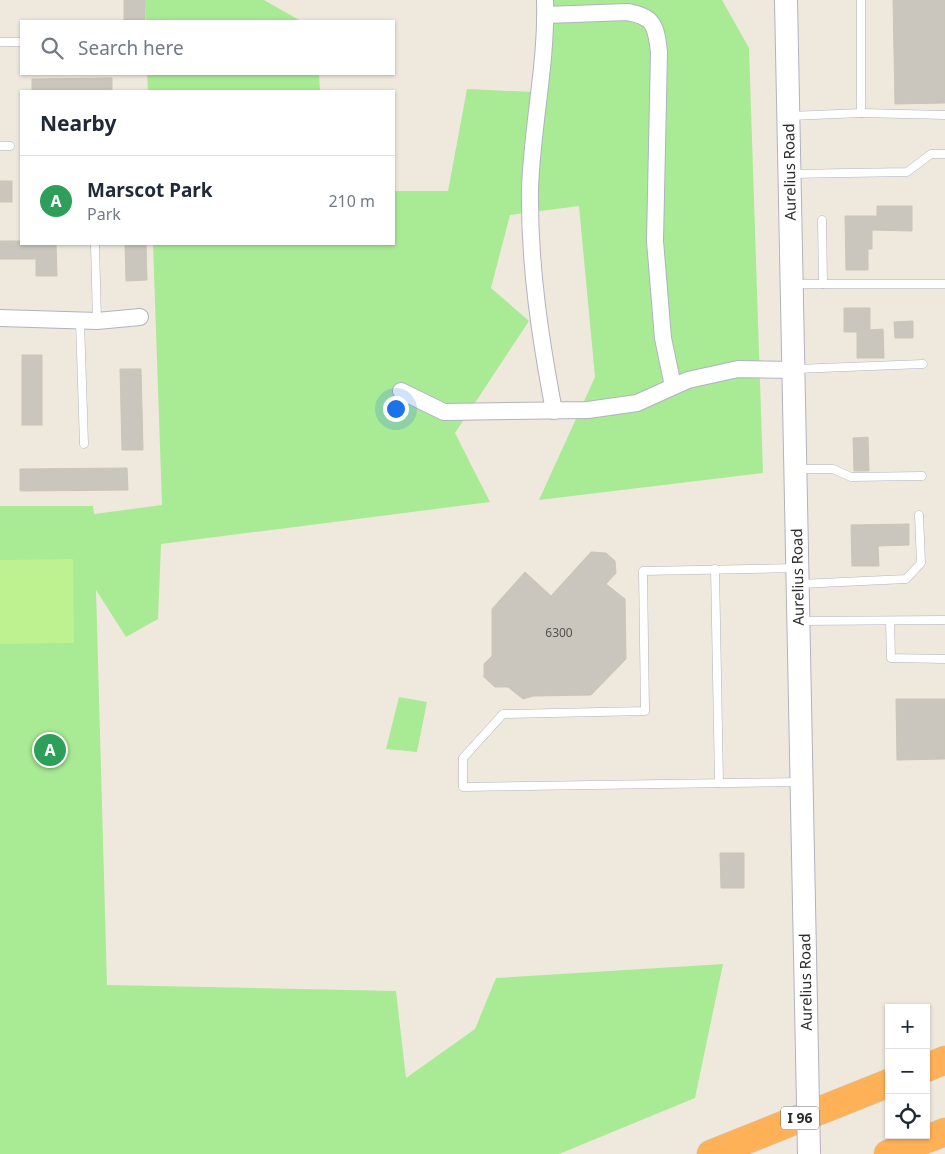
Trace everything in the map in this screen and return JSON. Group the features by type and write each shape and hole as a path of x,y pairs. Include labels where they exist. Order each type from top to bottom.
{"highway":[{"path":"930,1066 945,1060"},
{"name":"I 96","path":"711,1154 885,1085"},
{"path":"888,1154 945,1132"}],"street":[{"name":"Aurelius Road","path":"786,0 809,1154"},
{"path":"554,411 539,331 530,240 531,178 546,7 640,14 651,20 657,32 659,52 655,241 663,338 672,386"},
{"path":"0,318 97,321 140,317"},
{"path":"401,391 444,412 554,411 616,408 654,397 672,386 688,380 738,369 794,370"}],"lane":[{"path":"861,0 861,114"},
{"path":"0,42 20,42"},
{"path":"788,116 861,114 945,115"},
{"path":"0,146 10,146"},
{"path":"790,174 907,172 931,154 945,154"},
{"path":"822,220 823,284"},
{"path":"95,245 97,321"},
{"path":"792,284 945,284"},
{"path":"80,321 84,444"},
{"path":"794,370 923,364"},
{"path":"796,469 833,468 851,477 922,476"},
{"path":"802,782 462,787 463,758 503,714 645,711 643,570 715,569 798,576 906,579 921,563 919,515"},
{"path":"715,569 719,783"},
{"path":"799,622 945,620"},
{"path":"890,621 891,658 945,659"}],"green space":[{"path":"145,0 264,0 299,20 146,20"},
{"path":"552,0 722,0 749,48 763,473 539,500 595,377 579,206 510,215 491,288 529,321 455,433 490,502 161,544 158,619 126,637 96,590 107,985 396,991 406,1078 475,1029 496,978 723,964 695,1098 559,1154 0,1154 0,506 93,506 94,514 162,505 153,245 395,245 395,191 448,191 467,89 534,92"},
{"path":"147,75 319,75 320,90 148,90"},
{"path":"73,559 74,643 0,644 0,560"},
{"path":"399,697 427,702 417,752 386,749"}],"building":[{"path":"124,0 145,0 145,20 124,20"},
{"path":"893,0 945,0 945,103 895,104"},
{"path":"112,78 112,90 32,90 32,79"},
{"path":"0,181 12,181 12,202 0,202"},
{"path":"877,206 912,206 912,231 872,230 872,249 868,249 868,270 846,270 845,216 877,216"},
{"path":"0,241 20,241 20,245 56,245 57,276 36,276 36,259 0,259"},
{"path":"125,245 146,245 147,280 126,281"},
{"path":"844,308 870,308 870,330 883,329 884,358 857,358 857,332 844,332"},
{"path":"913,321 913,338 895,338 894,322"},
{"path":"22,355 42,355 42,425 22,425"},
{"path":"120,369 141,369 143,450 122,450"},
{"path":"868,437 869,471 854,471 853,438"},
{"path":"127,468 128,490 20,491 20,469"},
{"path":"909,524 909,545 878,546 879,566 852,566 851,525"},
{"path":"591,552 606,553 615,561 616,573 606,584 625,599 626,659 591,695 533,696 523,699 508,687 495,687 484,677 484,664 492,656 492,609 525,572 551,596"},
{"path":"896,699 945,699 945,759 897,760"},
{"path":"720,853 744,853 744,888 721,888"}],"place":[{"name":"Marscot Park","path":"50,750"}]}
